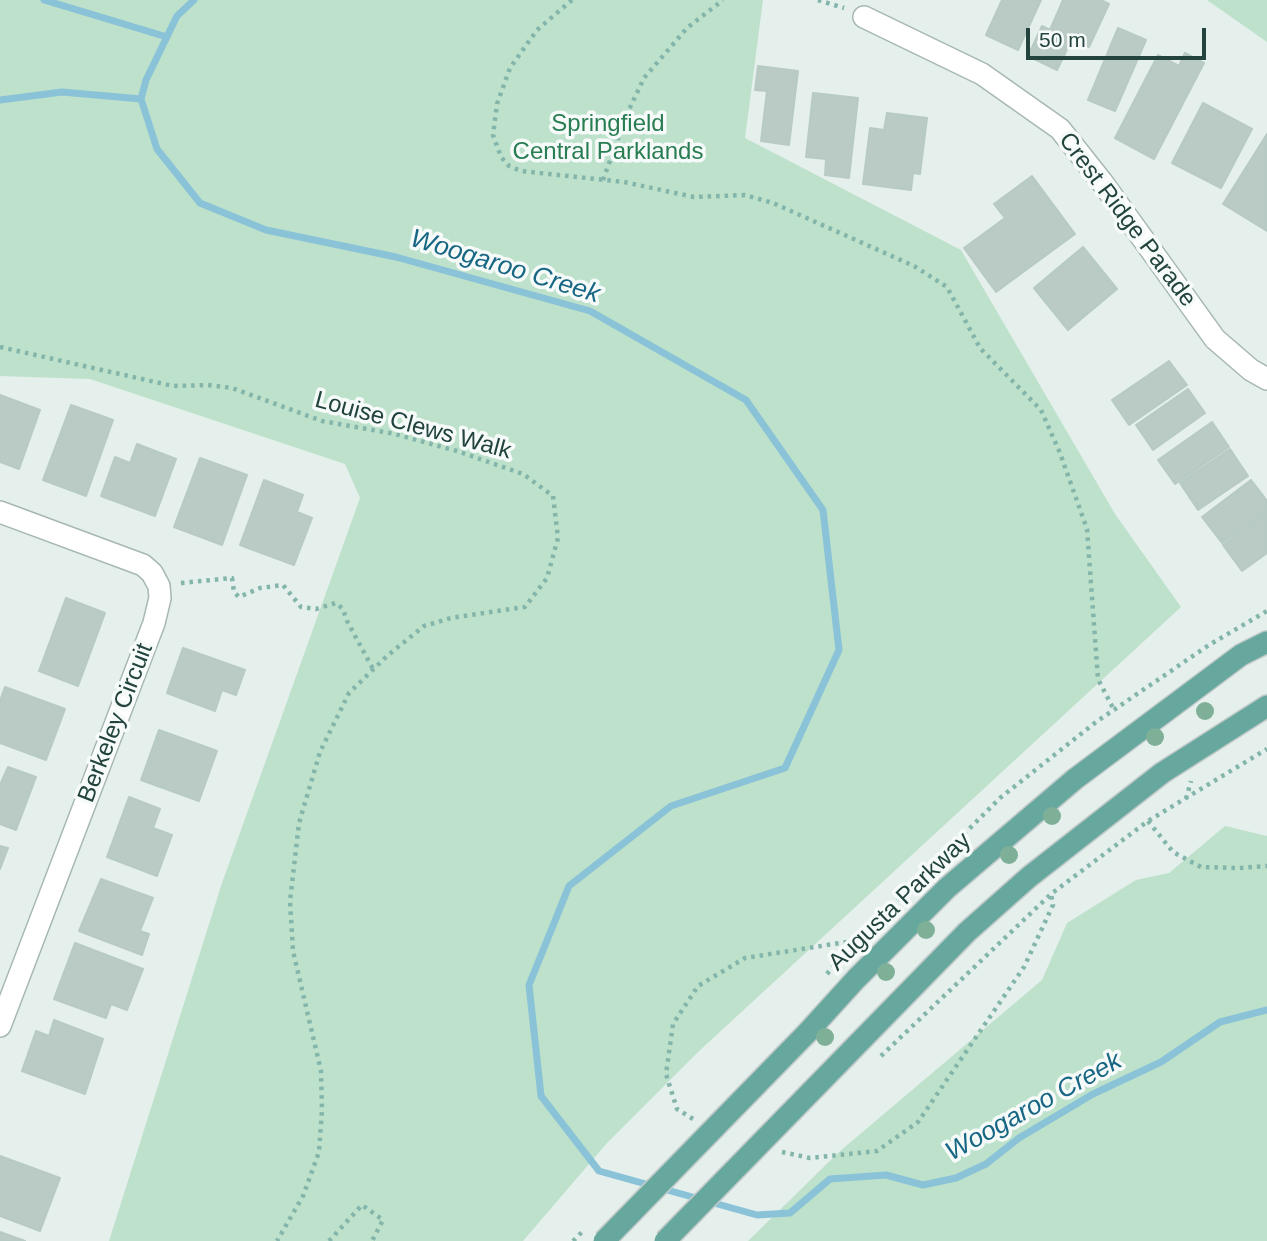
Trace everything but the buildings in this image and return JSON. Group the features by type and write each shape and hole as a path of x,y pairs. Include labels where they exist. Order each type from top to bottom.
{"main road":[{"name":"Augusta Parkway","path":"604,1241 947,888 1074,779 1241,655 1267,642"},
{"path":"666,1241 967,932 1100,819 1162,773 1267,706"}],"street":[{"name":"Crest Ridge Parade","path":"864,17 982,74 1059,129 1102,182 1215,339 1251,370 1267,379"},
{"path":"0,512 132,560 152,573 159,586"},
{"name":"Berkeley Circuit","path":"0,1026 154,623 160,598 159,586"}],"path":[{"path":"572,0 537,30 510,68 496,104 493,135 501,157 509,166 521,171 624,182 694,197 745,195 773,203 914,266 947,287 980,348 1041,410 1060,453 1087,529 1098,679 1114,710 1209,645 1267,611"},
{"path":"603,180 627,114 644,78 687,28 723,0"},
{"name":"Louise Clews Walk","path":"0,347 173,386 208,385 232,388 322,421 395,434 457,451 523,474 553,496 558,538 547,578 524,607 451,618 424,626 349,693 320,752 299,824 290,901 293,951 321,1070 319,1152 303,1196 277,1241"},
{"path":"159,586 232,578 234,592 239,597 260,588 283,585 301,607 316,609 336,603 344,609 347,621 373,670"},
{"path":"874,1062 1051,894 1148,821 1267,748"},
{"path":"1148,821 1173,852 1200,867 1267,866"},
{"path":"329,1241 362,1205 383,1220 373,1241"}],"green space":[{"name":"Springfield Central Parklands","path":"0,0 763,0 745,138 961,250 1115,514 1181,607 698,1052 607,1143 523,1241 109,1241 222,883 360,498 345,464 90,379 0,376"},
{"path":"1207,0 1267,0 1267,42"},
{"path":"1225,826 1267,836 1267,1241 748,1241 839,1152 1042,980 1067,923 1136,880 1169,873"}],"waterway":[{"path":"44,0 167,37"},
{"name":"Woogaroo Creek","path":"194,0 177,16 146,80 141,99 157,149 200,203 266,230 396,257 590,311 746,400 823,510 839,650 785,768 671,806 569,886 529,985 541,1096 599,1171 757,1215 790,1213 830,1179 886,1175 923,1185 956,1178 986,1164 1019,1138 1093,1094 1161,1062 1220,1022 1267,1010"},
{"path":"0,100 62,92 141,99"}]}
